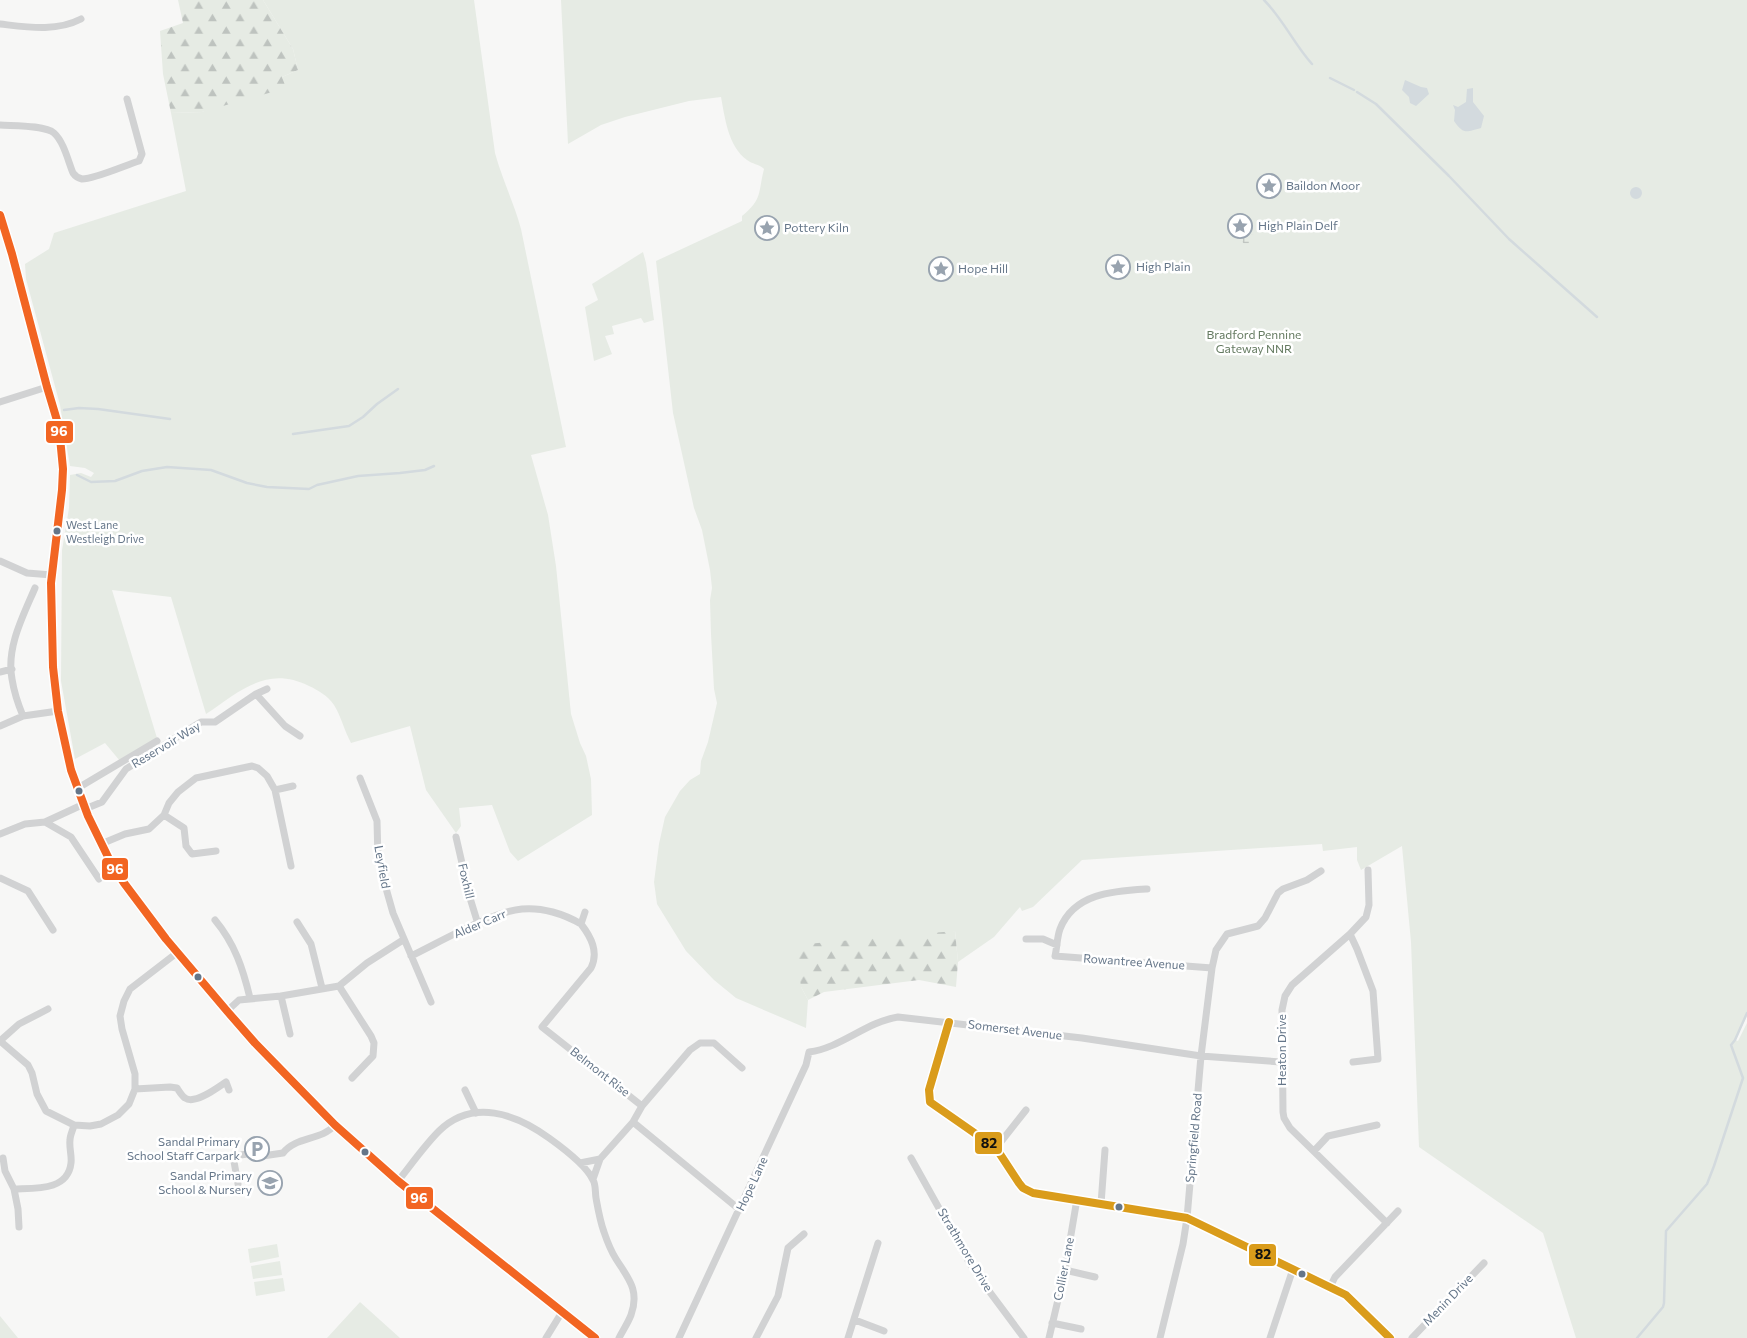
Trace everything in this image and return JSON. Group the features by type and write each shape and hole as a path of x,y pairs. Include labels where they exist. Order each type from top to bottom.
{"street":[{"path":"0,24 57,28 81,19"},
{"path":"0,125 46,129 54,133 60,141 76,177 82,179 91,178 139,161 142,154 127,99"},
{"path":"0,215 59,426 63,470 52,575 53,668 58,711 71,770 101,844 124,883 178,952 255,1043 335,1125 398,1181 595,1338"},
{"path":"0,402 47,387"},
{"path":"0,561 27,573 52,575"},
{"path":"23,716 11,676 13,651 17,631 35,588"},
{"path":"0,672 12,669"},
{"name":"Reservoir Way","path":"0,834 25,824 44,822 85,806 102,802 126,769 196,724 215,722 256,694 267,689"},
{"path":"256,694 285,726 300,736"},
{"path":"0,726 23,716 58,711"},
{"path":"78,788 157,741"},
{"path":"101,844 125,834 149,829 164,815 169,803 187,783 196,778 252,766 258,768 267,776 275,790 291,866"},
{"name":"Leyfield","path":"360,778 377,820 378,860 393,913 431,1002"},
{"path":"275,790 293,786"},
{"path":"164,815 184,828 186,846 192,854 216,851"},
{"path":"44,822 71,837 99,879"},
{"name":"Foxhill","path":"456,837 478,924"},
{"name":"Springfield Road","path":"1160,1338 1183,1244 1187,1218 1201,1056 1216,950 1223,938 1231,932 1258,926 1265,918 1282,889 1307,880 1321,870"},
{"name":"Heaton Drive","path":"1368,870 1369,905 1366,917 1350,934 1297,981 1285,996 1282,1010 1281,1062 1284,1118 1290,1128 1387,1223"},
{"path":"0,878 28,891 52,930"},
{"path":"1026,938 1043,939 1057,946 1060,930 1066,919 1072,910 1082,903 1093,897 1108,893 1147,889"},
{"name":"Alder Carr","path":"411,956 507,912 523,909 550,912 581,924"},
{"path":"581,924 584,912"},
{"path":"215,920 225,932 238,957 250,998"},
{"path":"297,922 311,944 322,988"},
{"name":"Belmont Rise","path":"581,924 593,943 595,950 594,962 542,1027 642,1106 633,1122 600,1159"},
{"path":"1350,934 1373,991 1378,1059 1353,1062"},
{"path":"227,1010 238,1000 281,996 339,986 367,963 403,940"},
{"name":"Rowantree Avenue","path":"1057,946 1055,956 1212,968"},
{"path":"48,1009 19,1024 0,1041 28,1065 37,1094 46,1111 74,1125 90,1126 101,1124 118,1115 129,1104 136,1089 135,1074 120,1016 124,1001 130,989 178,952"},
{"path":"339,986 374,1043 373,1056 352,1078"},
{"path":"281,996 290,1034"},
{"name":"Somerset Avenue","path":"833,1044 892,1018 905,1017 1082,1038 1201,1056 1281,1062"},
{"path":"948,1022 929,1090 930,1102 996,1148 1018,1183 1028,1191 1187,1218 1346,1295 1390,1338"},
{"path":"642,1106 690,1050 700,1043 714,1043 742,1068"},
{"name":"Hope Lane","path":"680,1338 806,1065 809,1052 833,1044"},
{"path":"136,1089 177,1088 184,1098 191,1101 197,1100 226,1082 229,1090"},
{"path":"464,1090 476,1113"},
{"path":"996,1148 1026,1110"},
{"path":"398,1181 440,1130 461,1117 489,1112 527,1123 580,1163 593,1179"},
{"path":"633,1122 740,1210"},
{"path":"14,1189 57,1185 63,1181 69,1174 71,1162 70,1139 74,1125"},
{"path":"238,1184 233,1156 255,1153 256,1157 283,1153 289,1145 328,1133 335,1125"},
{"path":"1314,1150 1328,1136 1377,1126"},
{"path":"1101,1204 1105,1150"},
{"path":"3,1158 5,1171 14,1189 19,1227"},
{"name":"Strathmore Drive","path":"911,1158 969,1262 1024,1338"},
{"path":"580,1163 600,1159"},
{"path":"600,1159 593,1179 598,1208 606,1239 614,1256 630,1279 633,1289 634,1299 631,1314 618,1338"},
{"name":"Collier Lane","path":"1049,1338 1065,1270 1077,1199"},
{"path":"1330,1287 1335,1277 1398,1211"},
{"path":"756,1338 778,1296 788,1248 804,1234"},
{"path":"848,1338 878,1243"},
{"name":"Menin Drive","path":"1412,1338 1484,1263"},
{"path":"1270,1338 1293,1269"},
{"path":"1065,1270 1095,1277"},
{"path":"546,1338 562,1312"},
{"path":"855,1320 884,1331"},
{"path":"1052,1323 1081,1329"}],"green space":[{"path":"178,0 263,0 293,49 298,70 282,77 286,88 202,112 171,113 163,74 160,31 183,23"},
{"path":"263,0 474,0 495,153 521,229 566,447 531,455 548,515 556,566 571,714 586,756 591,779 592,815 518,861 510,852 492,805 459,808 461,826 456,833 426,790 410,726 351,743 334,705 329,699 309,686 294,680 280,678 267,680 242,689 206,714 171,597 112,590 157,738 120,761 105,743 75,759 61,681 62,550 69,508 70,475 81,473 91,477 94,473 85,468 70,466 60,405 26,279 25,264 49,249 54,233 186,191 171,113 202,112 298,70 293,49"},
{"name":"Baildon Moor","path":"561,0 1747,0 1747,1016 1735,1040 1738,1041 1747,1023 1747,1338 1576,1338 1543,1233 1419,1147 1411,942 1402,846 1361,870 1357,860 1357,847 1323,851 1322,844 1082,860 1033,907 1022,911 1020,907 994,937 958,962 955,931 801,987 808,1000 806,1028 736,998 714,980 686,951 657,904 654,882 665,817 680,791 690,780 700,774 701,761 708,742 717,703 714,689 711,634 710,600 712,588 702,530 694,508 673,413 656,261 742,221 742,216 757,200 764,169 747,160 735,147 728,131 721,97 689,101 625,117 601,125 568,144"},
{"path":"1247,234 1261,237 1248,244 1244,244 1242,238"},
{"path":"643,252 654,320 644,323 641,318 612,326 614,334 605,336 612,354 594,361 585,307 598,300 592,284"},
{"path":"955,931 958,962 956,987 919,980 824,992 808,1000 801,987 795,945"},
{"path":"277,1244 279,1257 250,1263 248,1249"},
{"path":"280,1261 282,1275 253,1279 251,1266"},
{"path":"283,1278 285,1291 256,1296 254,1282"},
{"path":"360,1302 400,1338 327,1338"},
{"path":"0,1316 18,1338 0,1338"}],"shaded area":[{"path":"1405,80 1427,88 1429,94 1416,106 1410,103 1409,97 1402,90"},
{"path":"1473,88 1473,102 1484,116 1481,128 1466,131 1460,129 1454,121 1455,110 1453,105 1458,107 1466,102 1467,89"},
{"path":"1634,187 1638,187 1642,193 1638,199 1634,199 1630,195 1630,191"}],"waterway":[{"path":"1264,0 1312,64"},
{"path":"1330,78 1354,90"},
{"path":"1357,92 1376,104 1509,239 1597,317"},
{"path":"293,434 349,426 398,389"},
{"path":"64,410 79,408 98,409 170,419"},
{"path":"77,475 91,482 115,481 142,471 167,467 211,470 247,483 267,487 309,489 317,485 358,476 425,470 434,466"},
{"path":"1637,1338 1663,1307 1666,1231 1707,1184 1714,1166 1743,1078 1731,1045 1747,1013"}],"transit line":[{"name":"96","path":"0,215 59,427 63,469 62,490 51,583 53,667 58,711 71,770 88,816 111,863 166,939 227,1011 255,1043 335,1125 398,1181 595,1338"},
{"name":"82","path":"949,1022 929,1090 930,1102 996,1148 1023,1188 1033,1193 1187,1218 1346,1295 1390,1338"}],"place":[{"name":"Baildon Moor","path":"1269,186"},
{"name":"High Plain Delf","path":"1240,226"},
{"name":"Pottery Kiln","path":"767,228"},
{"name":"High Plain","path":"1118,267"},
{"name":"Hope Hill","path":"941,269"},
{"name":"West Lane Westleigh Drive","path":"57,531"},
{"name":"Sandal Primary School Staff Carpark","path":"257,1149"},
{"name":"Sandal Primary School & Nursery","path":"270,1183"}],"park label":[{"name":"Bradford Pennine Gateway NNR","path":"1254,342"}]}
